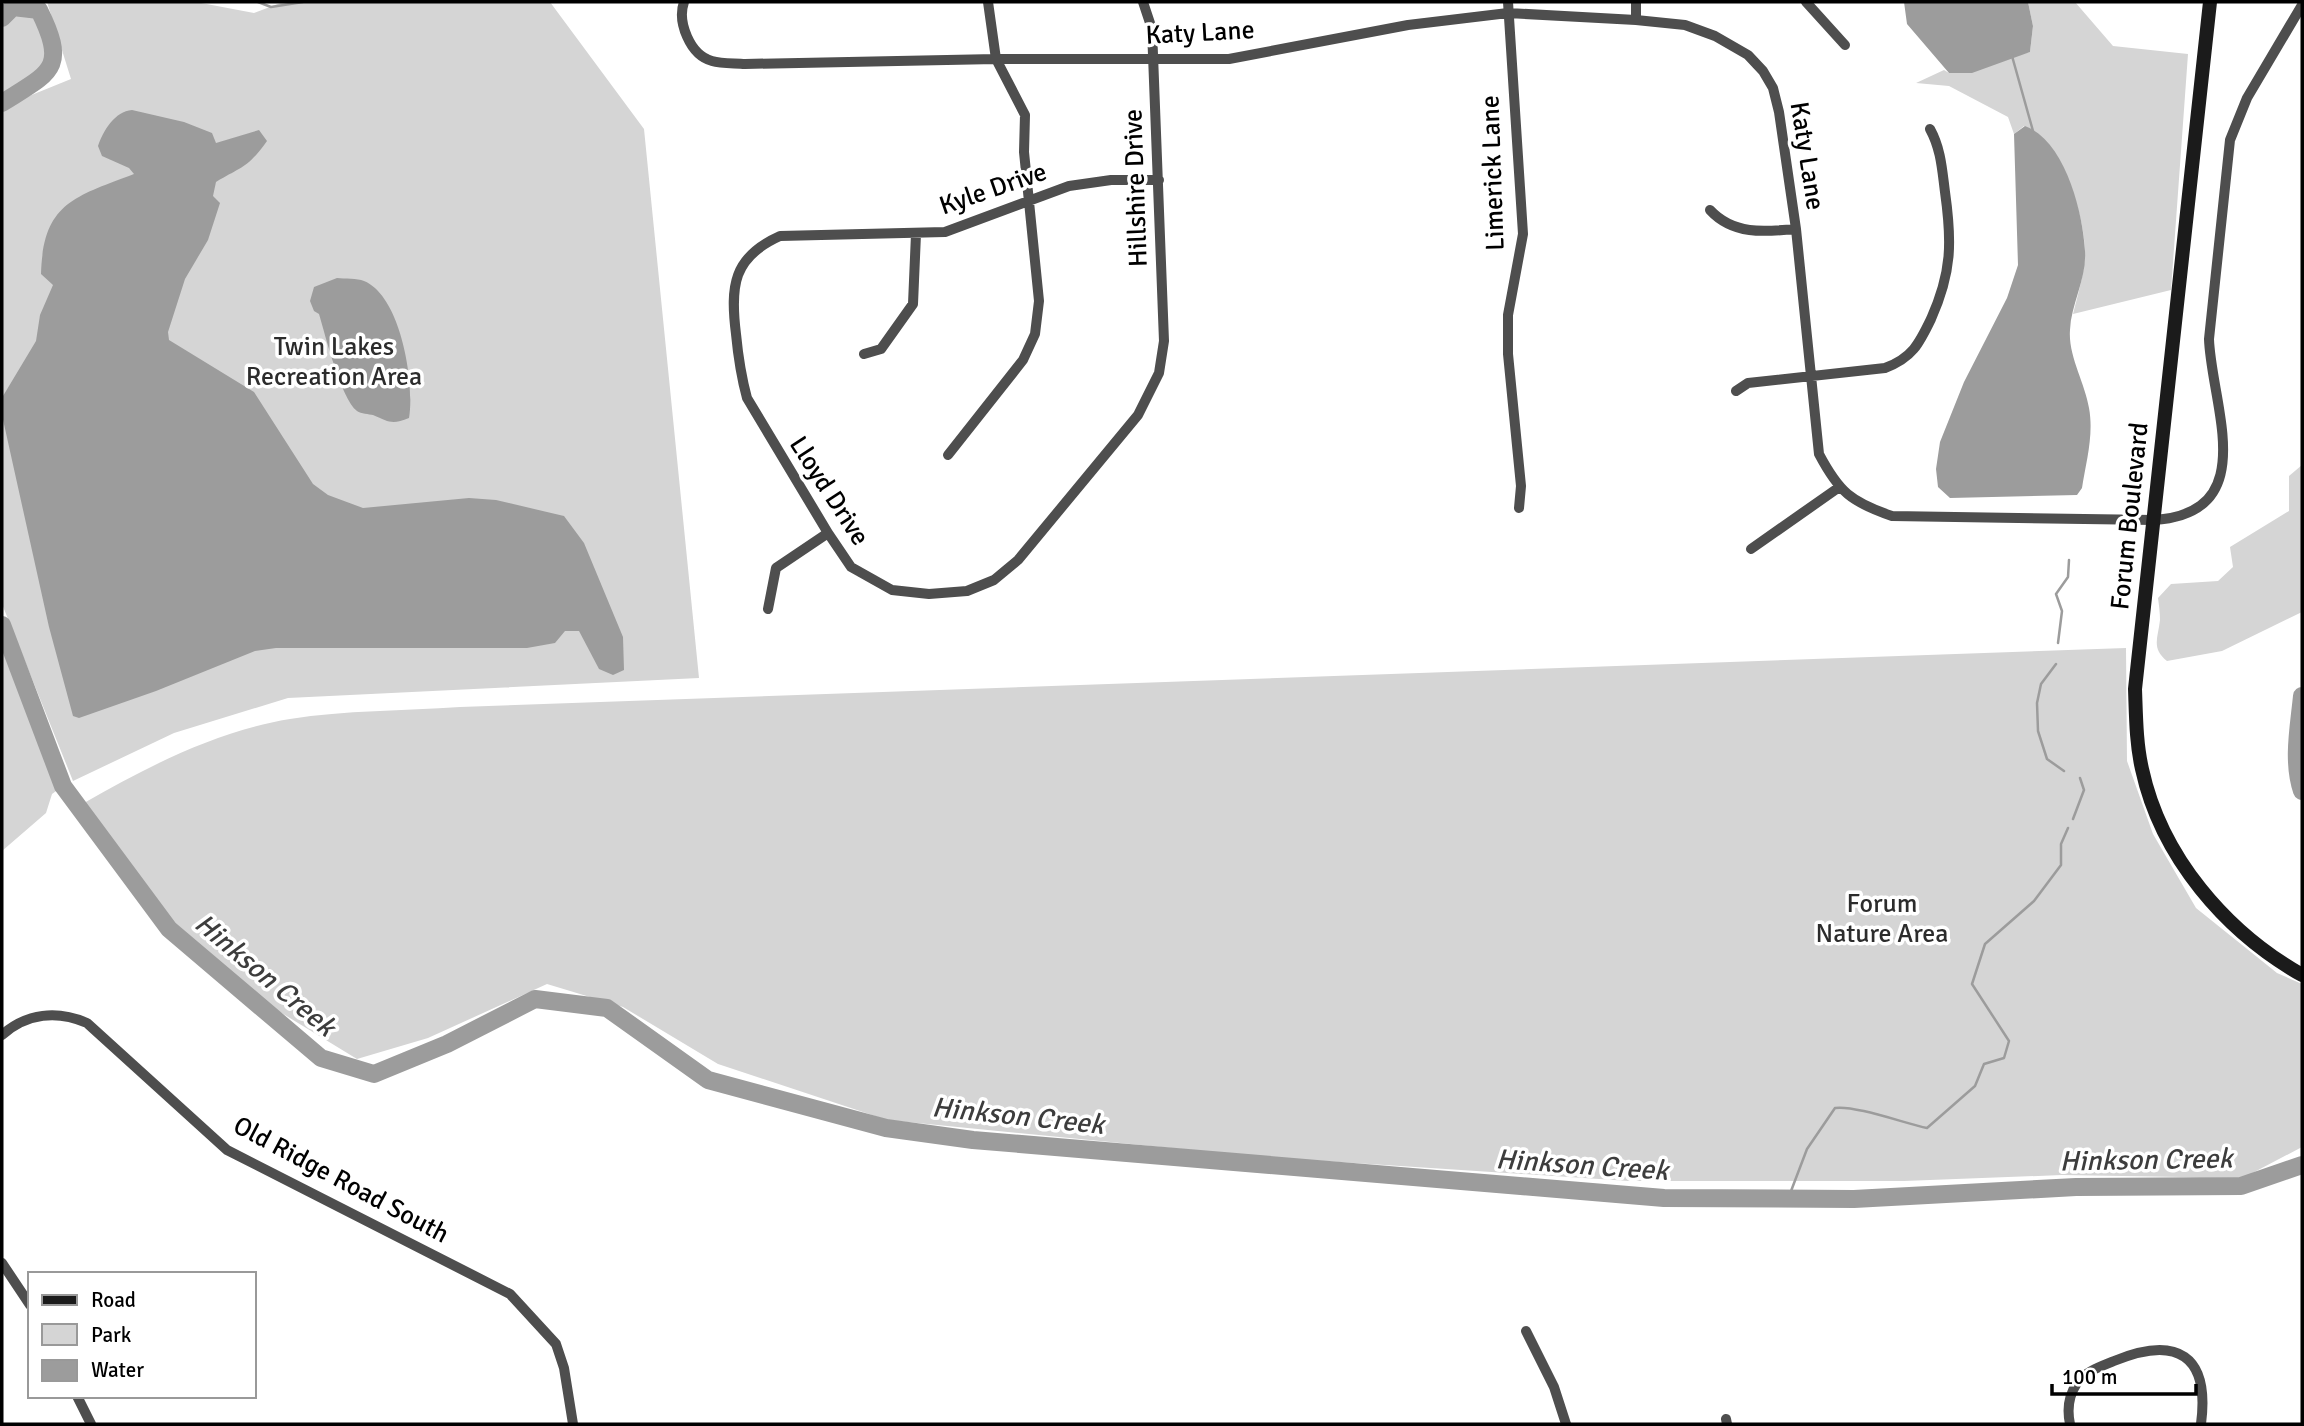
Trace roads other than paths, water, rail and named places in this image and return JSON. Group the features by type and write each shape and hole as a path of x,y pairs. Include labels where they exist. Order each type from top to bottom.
{"street":[{"name":"Katy Lane","path":"684,2 683,23 688,40 695,51 710,61 745,64 996,58 1229,59 1508,7 1685,25 1715,36 1748,55 1763,71 1773,88 1796,229 1819,454 1838,488 1873,509 1892,516 2154,520 2181,517 2203,501 2216,486 2224,468 2224,427 2210,362 2209,339 2231,140 2247,98 2302,5"},
{"path":"948,455 1023,360 1035,334 1039,300 1031,200 1024,152 1025,115 996,58 988,2"},
{"name":"Hillshire Drive","path":"1143,2 1152,29 1160,180 1164,341 1159,373"},
{"path":"1636,2 1636,20"},
{"path":"1806,2 1845,45"},
{"name":"Forum Boulevard","path":"2210,2 2135,689 2142,770 2160,820 2202,891 2234,927 2271,957 2302,975"},
{"name":"Limerick Lane","path":"1508,7 1523,234 1508,316 1521,486 1519,508"},
{"path":"1736,391 1748,383 1885,368 1903,361 1916,350 1945,287 1951,254 1940,146 1930,129"},
{"name":"Kyle Drive","path":"758,246 780,236 801,233 945,232 1088,182 1160,180"},
{"path":"1710,209 1723,224 1748,230 1796,229"},
{"path":"864,355 881,349 913,304 916,234"},
{"name":"Lloyd Drive","path":"758,246 740,269 733,290 741,376 755,416 851,567 892,590 929,594 967,591 994,580 1018,561 1138,415 1159,373"},
{"path":"1751,549 1838,488"},
{"path":"768,609 776,568 828,533"},
{"name":"Old Ridge Road South","path":"2,1035 34,1016 72,1016 87,1023 227,1150 510,1294 556,1344 564,1368 573,1424"},
{"path":"2,1263 28,1302"},
{"path":"1526,1331 1555,1387 1566,1424"},
{"path":"2070,1424 2071,1394 2079,1380 2094,1370 2138,1352 2165,1348 2180,1352 2191,1363 2202,1385 2201,1424"},
{"path":"78,1398 91,1424"}],"water":[{"path":"1904,2 2028,2 2033,26 2030,52 1972,73 1949,73 1907,24"},
{"path":"132,110 184,122 212,133 216,143 259,130 267,141 249,162 216,182 213,196 220,203 208,240 185,279 168,332 169,340 254,392 313,484 328,495 363,508 469,498 496,500 564,516 584,543 623,637 624,670 613,675 599,669 579,631 565,631 555,643 527,648 276,648 255,651 156,691 79,718 73,716 49,627 2,415 3,396 36,341 40,315 53,285 41,274 43,250 55,217 79,197 134,174 129,168 102,156 98,146 106,128 115,118"},
{"path":"2025,126 2039,134 2051,146 2061,162 2076,198 2083,235 2084,271 2070,330 2074,360 2087,399 2091,428 2082,488 2077,495 1950,498 1938,487 1936,469 1940,442 1964,382 2007,298 2018,265 2014,134"},
{"path":"337,278 364,281 377,290 387,304 403,342 410,384 409,418 391,422 361,413 345,394 319,314 314,311 310,301 314,287"}],"waterway":[{"path":"258,2 271,7 303,2"},
{"name":"Hinkson Creek","path":"2,18 13,7 39,10 48,30 53,57 43,76 2,103"},
{"path":"2012,56 2033,131"},
{"path":"2058,643 2062,611 2056,594 2068,577 2069,560"},
{"name":"Hinkson Creek","path":"2,625 63,786 169,929 321,1058 374,1074 447,1044 535,999 607,1008 708,1080 886,1128 973,1140 1664,1198 1854,1199 2076,1187 2241,1186 2302,1165"},
{"path":"2056,664 2041,684 2037,703 2038,731 2047,759 2064,771"},
{"name":"Hinkson Creek","path":"2302,696 2297,756 2302,791"},
{"path":"2073,819 2084,790 2080,778"},
{"path":"1788,1199 1807,1149 1835,1108 1866,1112 1927,1128 1975,1086 1984,1064 2004,1058 2009,1041 1972,984 1985,944 2034,901 2061,865 2061,844 2068,828"}],"park label":[{"name":"Twin Lakes Recreation Area","path":"334,362"},
{"name":"Forum Nature Area","path":"1882,919"}]}
